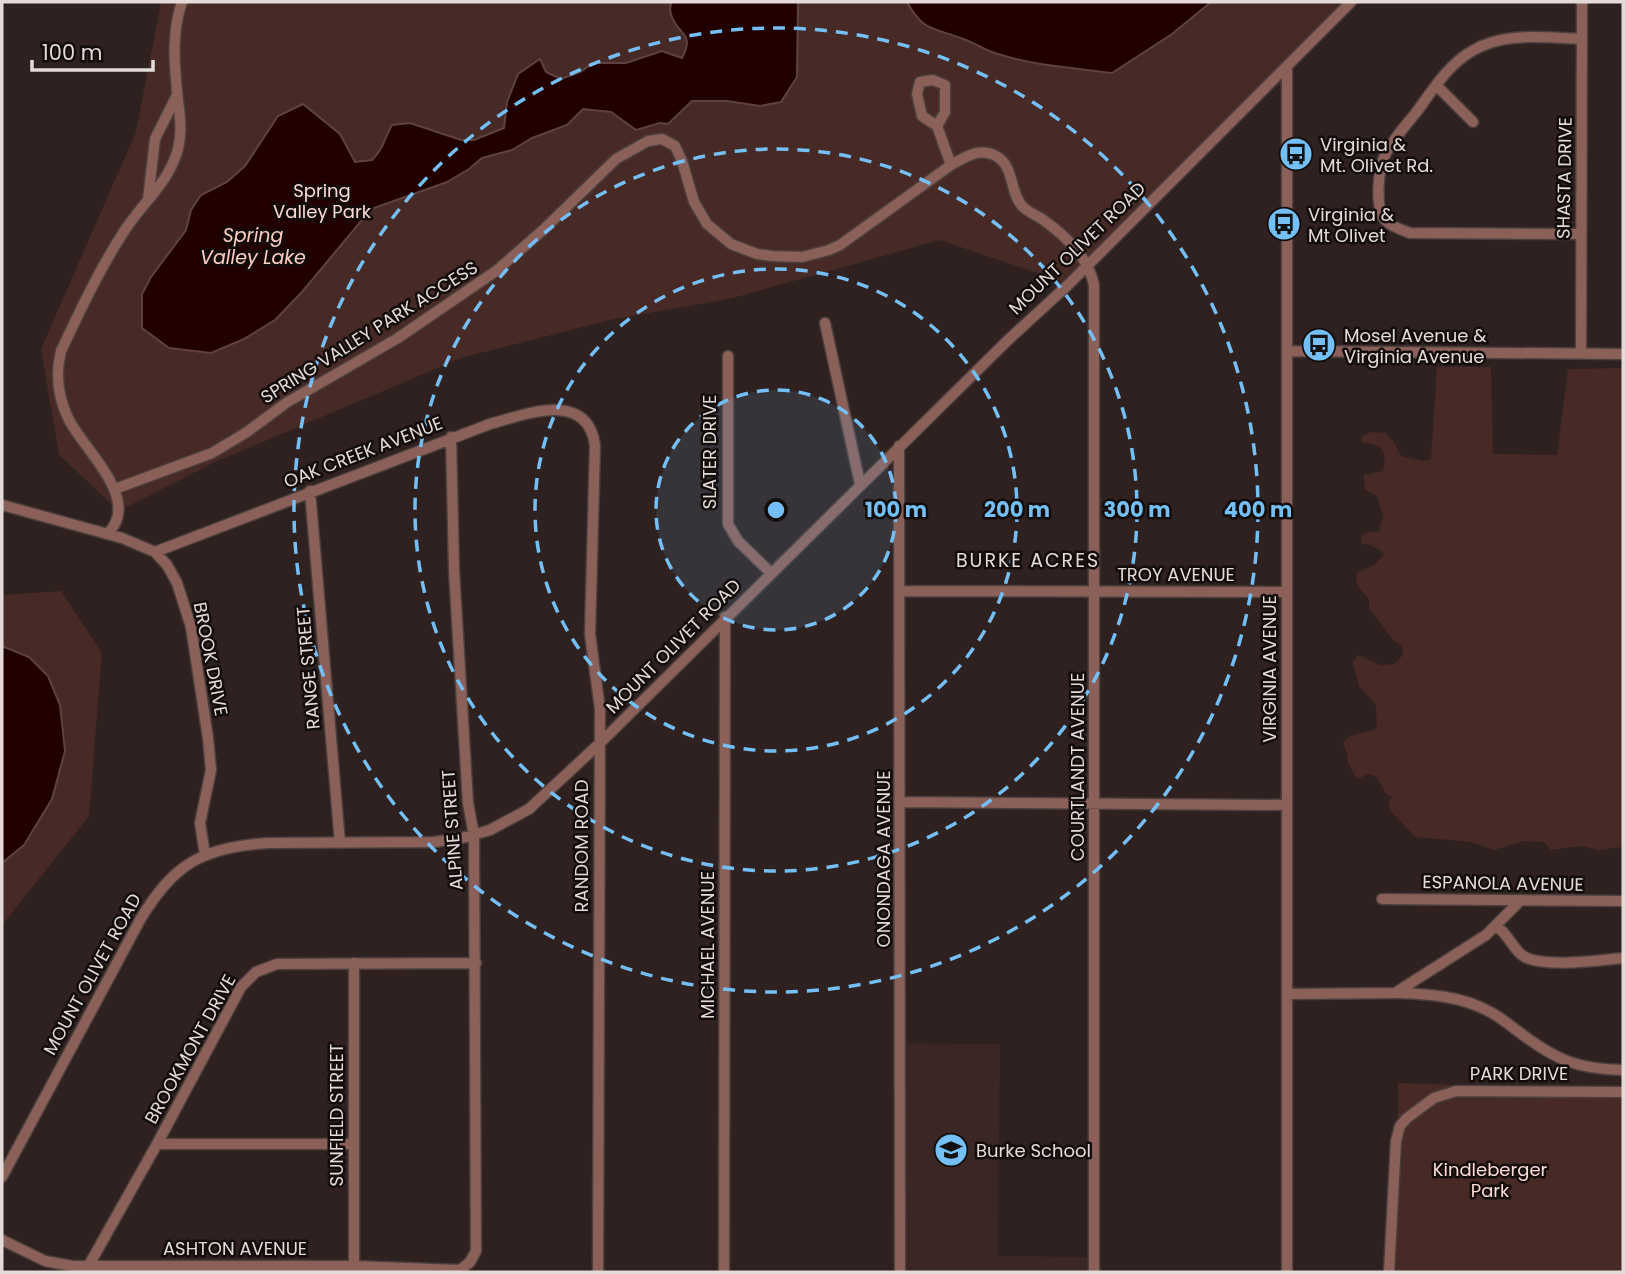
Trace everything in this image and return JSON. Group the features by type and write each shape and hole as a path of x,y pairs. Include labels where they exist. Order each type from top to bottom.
{"street":[{"path":"107,534 116,523 119,511 115,489 69,419 59,390 58,363 61,351 100,271 131,219 162,184 177,150 181,114 177,95 175,28 182,2"},
{"name":"MOUNT OLIVET ROAD","path":"2,1177 154,896 179,871 205,855 223,848 246,845 454,840 490,830 529,809 599,744 899,446 1069,284 1351,2"},
{"name":"SHASTA DRIVE","path":"1581,354 1582,2"},
{"path":"1580,234 1410,233 1387,222 1380,207 1379,190 1385,155 1436,85 1457,62 1485,44 1521,37 1582,40"},
{"name":"VIRGINIA AVENUE","path":"1287,66 1287,1272"},
{"path":"1436,85 1473,122"},
{"path":"148,199 155,139 177,95"},
{"path":"937,126 951,164"},
{"name":"SPRING VALLEY PARK ACCESS","path":"115,489 212,453 247,432 286,403 398,338 496,271 616,159 648,141 662,139 675,146 694,202 707,224 725,239 742,249 772,256 802,257 840,245 951,164 985,152 999,157 1008,169 1024,208 1049,225 1088,263"},
{"name":"COURTLANDT AVENUE","path":"1088,263 1094,285 1094,1272"},
{"path":"825,323 860,484"},
{"path":"1289,351 1623,354"},
{"name":"SLATER DRIVE","path":"727,356 728,524 738,541 771,573"},
{"name":"OAK CREEK AVENUE","path":"155,551 490,424 543,412 574,412 587,422"},
{"name":"RANDOM ROAD","path":"587,422 595,445 590,634 600,709 598,1272"},
{"name":"ALPINE STREET","path":"451,437 455,583 468,803 474,835 476,1251 470,1262"},
{"name":"ONONDAGA AVENUE","path":"899,446 900,1272"},
{"name":"RANGE STREET","path":"310,491 341,843"},
{"path":"2,505 131,541 155,551"},
{"name":"BROOK DRIVE","path":"155,551 165,561 182,597 191,626 211,769 200,823 205,855"},
{"name":"TROY AVENUE","path":"899,591 1286,592"},
{"name":"MICHAEL AVENUE","path":"724,1272 725,617"},
{"path":"900,802 1287,805"},
{"name":"ESPANOLA AVENUE","path":"1382,899 1623,901"},
{"path":"1395,993 1476,942 1521,900"},
{"path":"1496,926 1507,933 1513,945 1525,957 1571,962 1623,958"},
{"name":"SUNFIELD STREET","path":"354,963 354,1266"},
{"name":"BROOKMONT DRIVE","path":"89,1265 158,1144 228,1008 247,979 256,972 277,964 476,963"},
{"path":"1287,994 1429,994 1493,1013 1562,1061 1586,1068 1623,1070"},
{"name":"PARK DRIVE","path":"1389,1272 1396,1141 1400,1126 1407,1118 1434,1098 1455,1091 1623,1092"},
{"path":"158,1144 354,1144"},
{"name":"ASHTON AVENUE","path":"2,1240 59,1265 354,1266 460,1270 470,1262"}],"shaded area":[{"name":"Burke School","path":"903,1043 1000,1044 998,1256 1088,1257 1088,1272 904,1272"}],"green space":[{"name":"Spring Valley Park","path":"161,2 1351,2 1069,284 940,240 733,298 610,320 461,358 213,463 119,511 59,455 41,349 136,132"},
{"path":"1437,367 1491,367 1493,454 1557,455 1568,369 1623,368 1623,847 1599,850 1581,846 1551,850 1544,842 1524,841 1494,850 1471,842 1415,837 1390,810 1389,800 1394,797 1386,794 1377,777 1368,774 1358,779 1349,765 1343,743 1350,736 1377,729 1376,705 1359,686 1353,663 1358,655 1380,665 1394,664 1403,655 1402,646 1393,640 1369,608 1369,599 1356,581 1357,573 1374,565 1384,554 1373,546 1361,543 1361,536 1379,531 1383,517 1377,496 1365,490 1364,475 1383,471 1385,459 1380,447 1363,443 1361,437 1371,432 1386,433 1401,456 1423,461 1431,459"},
{"path":"61,591 102,653 89,816 2,925 2,595"},
{"name":"Kindleberger Park","path":"1398,1083 1623,1091 1623,1272 1396,1272"}],"water":[{"name":"Spring Valley Lake","path":"671,2 798,2 797,77 781,102 760,106 727,101 692,101 668,124 660,123 636,130 611,112 583,109 567,125 532,138 512,150 482,158 447,182 371,209 302,292 275,320 244,339 211,353 169,348 142,328 142,294 151,277 186,230 191,210 201,195 227,182 245,166 278,116 303,104 340,134 355,162 372,160 376,156 392,125 410,123 461,140 474,140 504,128 507,102 518,74 540,59 546,72 561,79 580,72 593,63 626,63 662,51 682,58 687,43 673,21"},
{"path":"907,2 1211,2 1172,34 1112,73 1041,64 994,53 925,24"},
{"path":"2,646 29,657 48,676 60,705 65,751 52,799 24,845 2,863"}],"place":[{"name":"Virginia & Mt. Olivet Rd.","path":"1296,154"},
{"name":"Virginia & Mt Olivet","path":"1284,224"},
{"name":"Mosel Avenue & Virginia Avenue","path":"1319,345"},
{"name":"Burke School","path":"951,1150"}],"district":[{"name":"BURKE ACRES","path":"1028,560"}]}
